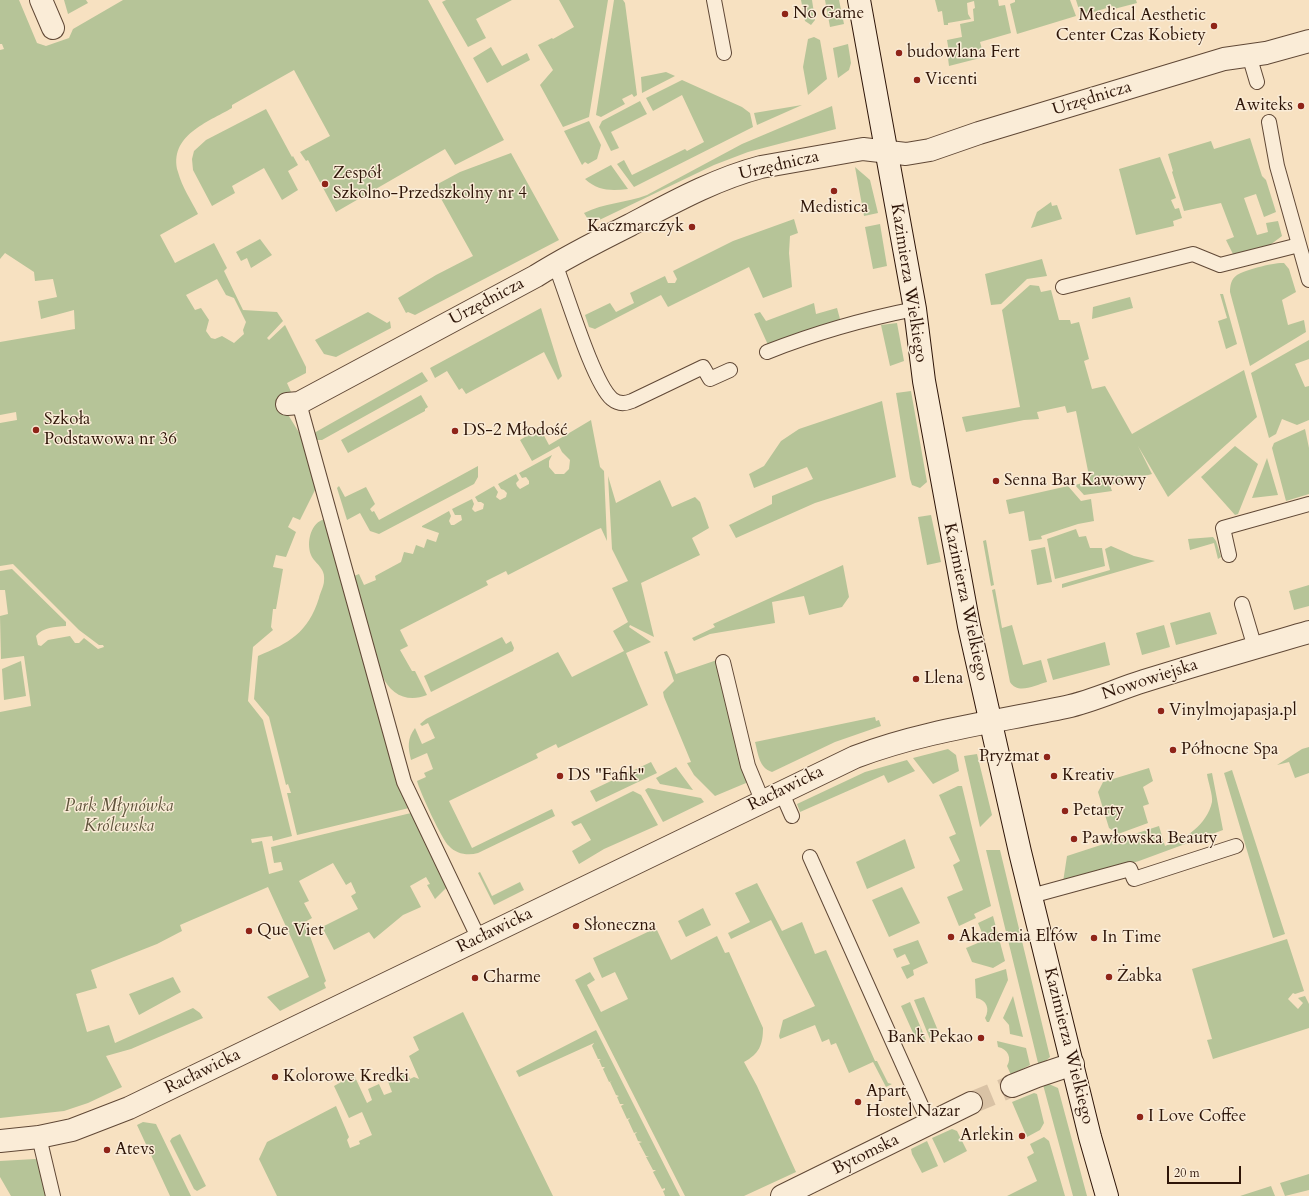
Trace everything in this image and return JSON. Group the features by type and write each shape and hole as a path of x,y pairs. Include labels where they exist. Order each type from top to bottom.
{"street":[{"path":"41,0 54,28"},
{"name":"Kazimierza Wielkiego","path":"859,0 915,309 924,381 944,498 969,626 1031,896 1090,1137 1107,1196"},
{"name":"Urzędnicza","path":"293,403 536,276 675,201 745,171 863,149 906,154 930,150 979,133 1216,61 1266,53 1309,41"},
{"name":"Nowowiejska","path":"990,721 1067,706 1114,693 1142,681 1309,632"},
{"name":"Racławicka","path":"0,1141 39,1137 72,1130 130,1108 772,796 869,752 949,730 990,721"},
{"path":"1012,1086 1036,1076 1073,1064"},
{"name":"Bytomska","path":"782,1196 971,1103"}],"lane":[{"path":"714,0 724,53"},
{"path":"1249,55 1258,82"},
{"path":"1269,122 1277,166 1309,280"},
{"path":"1063,287 1193,254 1220,265 1299,245"},
{"path":"556,264 595,370 606,392 615,401 624,403 632,402 703,366 710,379 730,370"},
{"path":"767,352 823,331 915,309"},
{"path":"293,403 404,782 479,939"},
{"path":"1230,555 1223,528 1309,504"},
{"path":"1242,604 1255,648"},
{"path":"723,662 748,766 772,796 792,816"},
{"path":"1031,896 1130,869 1134,879 1236,846"},
{"path":"810,858 929,1123"},
{"path":"39,1137 53,1196"}],"green space":[{"name":"Park Młynówka Królewska","path":"0,0 19,0 37,43 46,46 69,38 73,29 123,0 428,0 504,140 455,165 445,149 336,212 308,160 306,161 300,152 330,136 294,70 232,105 232,108 202,125 184,140 176,159 178,172 184,188 198,214 160,235 175,263 214,243 227,268 224,271 243,310 277,312 283,321 267,338 269,340 285,325 306,367 306,373 287,383 292,394 287,413 303,439 316,488 300,520 293,517 288,527 296,532 286,557 276,555 273,567 283,569 276,609 273,609 271,627 273,630 253,647 248,701 263,720 292,836 273,841 272,836 251,839 252,843 262,841 269,874 283,870 281,862 274,863 271,847 411,813 447,887 435,899 427,885 430,884 426,877 410,886 421,907 403,915 374,939 369,932 334,950 322,927 358,909 351,896 356,893 351,882 346,885 333,863 299,881 309,901 304,903 312,918 305,922 326,981 324,983 326,988 280,1011 267,997 309,977 268,887 180,925 182,931 157,944 91,970 97,988 76,994 87,1032 109,1025 115,1043 193,1008 200,1013 203,1018 131,1049 106,1056 122,1087 88,1103 64,1111 0,1118 0,712 31,706 24,656 1,659 0,616 8,614 5,590 0,590 0,571 12,569 66,622 66,626 50,628 39,633 36,636 38,645 41,646 48,640 70,636 75,643 79,643 84,638 98,649 104,647 79,630 13,564 0,566 0,423 17,420 16,412 0,415 0,342 75,329 74,310 41,319 38,301 57,297 53,279 35,281 34,272 5,253 0,259 0,50 4,49 2,44 0,44","holes":["217,279 226,295 234,298 246,322 243,330 244,334 234,343 222,336 215,339 211,338 206,331 209,320 201,308 195,310 186,295"]},
{"path":"64,0 86,0 88,3 68,14"},
{"path":"446,0 512,0 476,19 486,38 468,47 442,2"},
{"path":"559,0 608,0 589,117 563,127 540,85 553,70 538,45 552,38 553,39 574,27"},
{"path":"614,0 623,0 625,3 637,95 634,97 632,94 622,99 625,104 601,117 596,115"},
{"path":"801,0 812,0 815,20 811,25 805,21"},
{"path":"825,0 839,0 844,24 830,27"},
{"path":"935,0 998,0 999,6 1005,5 1011,33 980,42 984,57 949,66 948,58 950,58 947,40 962,37 960,24 974,21 974,1 967,3 968,14 971,19 944,25 942,11 938,12"},
{"path":"1015,0 1070,0 1076,16 1017,34 1010,4 1015,2"},
{"path":"1076,0 1136,0 1137,3 1114,9 1113,6 1081,16"},
{"path":"814,37 820,40 827,79 808,95 803,67 808,39"},
{"path":"848,44 851,63 849,70 838,78 833,48"},
{"path":"491,47 502,66 527,53 530,60 487,83 473,58"},
{"path":"666,72 675,76 642,93 641,77"},
{"path":"682,80 742,107 750,113 753,127 634,187 617,164 624,160 632,175 685,149 687,151 704,142 682,95 653,111 646,98"},
{"path":"640,101 647,114 611,132 619,148 611,151 599,127 602,121"},
{"path":"802,105 757,125 754,113"},
{"path":"832,106 836,129 748,152 714,165 591,224 584,213 599,207 647,195 742,144"},
{"path":"266,109 292,157 293,156 298,165 288,171 298,190 282,200 264,168 232,186 235,193 212,206 193,170 192,159 194,151 206,140"},
{"path":"589,121 601,145 597,159 588,164 585,162 582,165 564,131"},
{"path":"1250,138 1262,176 1266,180 1276,212 1264,217 1256,194 1244,198 1257,235 1268,232 1266,223 1278,221 1282,236 1270,245 1233,254 1226,240 1234,237 1221,203 1184,211 1168,154 1211,141 1214,149"},
{"path":"511,153 559,240 415,315 408,312 406,313 398,298 436,275 473,256 434,186 460,172"},
{"path":"1160,157 1176,198 1171,200 1175,209 1179,208 1182,218 1173,221 1174,226 1136,235 1119,169"},
{"path":"611,165 628,189 616,190 600,188 585,179"},
{"path":"855,167 870,180 878,213 864,216"},
{"path":"1051,202 1052,206 1057,205 1062,219 1031,228 1037,212"},
{"path":"794,219 798,233 790,236 789,253 792,287 763,298 749,267 668,307 661,295 595,329 589,327 585,315 610,303 616,312 634,303 630,293 665,276 668,283 675,283 677,279 673,271 733,241"},
{"path":"880,224 887,266 873,269 865,227"},
{"path":"260,239 272,255 251,268 247,258 241,261 236,252"},
{"path":"1042,259 1047,276 1027,279 1001,304 991,305 985,274"},
{"path":"1284,263 1289,269 1296,292 1282,300 1288,325 1304,320 1306,332 1250,366 1230,292 1231,283 1233,278 1246,271 1267,265"},
{"path":"1030,285 1039,286 1041,292 1051,290 1059,320 1070,320 1071,324 1079,322 1089,359 1084,361 1092,389 1105,386 1132,434 1244,370 1257,417 1168,497 1138,446 1152,474 1110,485 1112,491 1084,495 1075,485 1090,481 1076,411 1067,413 1065,406 1037,412 1039,419 1024,420 966,432 962,417 1020,407 1002,310"},
{"path":"1220,294 1223,294 1237,344 1226,349 1218,321 1227,318"},
{"path":"1130,297 1133,308 1092,319 1093,307"},
{"path":"814,303 816,314 837,308 840,319 769,347 754,314 760,312 766,321"},
{"path":"541,308 562,376 558,380 544,352 466,394 462,388 459,390 447,371 435,378 430,368"},
{"path":"368,312 387,323 390,321 391,328 336,357 324,354 315,340"},
{"path":"897,323 904,361 890,366 881,325"},
{"path":"1309,340 1309,359 1295,364 1305,387 1309,386 1309,420 1297,425 1282,419 1276,434 1269,438 1251,373"},
{"path":"422,372 428,381 322,440 316,440 314,433"},
{"path":"911,391 927,482 920,488 912,485 910,479 896,393"},
{"path":"421,395 428,407 425,411 348,453 341,440"},
{"path":"882,401 896,477 815,503 736,538 729,525 772,504 772,496 813,479 807,467 754,488 749,474 764,466 781,441 799,429"},
{"path":"591,420 600,467 604,471 607,541 601,528 596,530 508,575 506,571 486,581 488,585 400,630 408,646 400,650 412,671 415,671 427,695 413,698 400,696 390,688 382,675 354,576 359,574 364,585 376,580 375,576 401,562 404,552 413,554 416,545 424,548 427,539 436,542 439,533 422,526 449,511 451,516 449,521 451,525 454,525 462,520 461,515 455,515 452,509 472,499 474,504 472,509 475,512 483,509 484,504 478,502 475,497 494,486 498,492 496,497 500,500 506,497 507,493 501,489 498,484 516,474 519,480 516,483 520,489 529,484 529,481 526,477 522,478 519,473 552,455 549,461 549,467 555,474 564,474 569,469 570,460 562,452 559,446 532,461 520,440 540,428 549,445"},
{"path":"1305,429 1309,448 1309,494 1286,501 1272,448 1274,443"},
{"path":"1235,446 1258,464 1238,514 1235,515 1201,477"},
{"path":"1267,458 1278,495 1252,498"},
{"path":"478,466 478,477 474,484 379,534 370,531 360,513 347,520 337,488 339,486 345,497 366,487 375,504 370,509 372,512 374,511 379,520"},
{"path":"608,476 616,503 660,480 672,507 695,497 700,502 709,528 692,538 700,555 641,583 654,637 630,625 629,627 651,642 626,653 648,705 558,748 556,744 536,754 538,758 449,801 472,848 552,809 555,816 478,853 459,853 452,849 446,842 422,795 417,781 426,777 424,773 433,769 427,753 411,760 409,740 415,728 422,744 435,738 428,723 422,726 420,724 426,719 558,652 572,677 624,651 613,631 628,622 612,588 628,581 612,549"},
{"path":"1068,486 1081,501 1091,499 1094,521 1078,524 1041,536 1042,539 1029,541 1024,511 1009,514 1006,500"},
{"path":"931,515 941,562 927,565 918,517"},
{"path":"325,519 409,808 297,835 287,793 291,793 288,784 286,785 269,717 254,699 258,656 279,646 296,635 309,620 314,610 323,585 324,577 322,569 311,555 309,544 313,528 320,521"},
{"path":"1076,529 1079,537 1086,536 1090,548 1102,548 1105,566 1055,579 1047,539"},
{"path":"1213,537 1216,541 1221,557 1218,559 1214,543 1190,550 1188,539"},
{"path":"986,540 994,585 991,586 983,541"},
{"path":"1111,546 1134,556 1155,561 1062,588 1062,584 1110,570 1105,549"},
{"path":"1045,547 1052,582 1037,585 1031,550"},
{"path":"843,565 849,597 842,607 809,615 804,596 772,602 775,623 710,634 694,641 692,638 715,627 713,624"},
{"path":"1309,585 1309,606 1294,610 1289,591"},
{"path":"995,589 1002,628 1012,625 1023,665 1041,660 1047,682 1022,689 1013,686 1010,682 992,590"},
{"path":"1210,612 1217,634 1176,645 1170,623"},
{"path":"1164,625 1170,647 1142,655 1136,633"},
{"path":"502,637 506,644 511,641 514,648 513,651 431,692 424,676"},
{"path":"1105,642 1110,665 1053,680 1047,659"},
{"path":"667,651 676,674 717,660 746,777 746,783 715,796 694,775 687,763 691,762 664,697 663,692 674,681 664,652"},
{"path":"21,661 26,696 4,700 2,669"},
{"path":"875,717 876,721 879,720 881,726 835,742 772,772 764,767 760,760 755,742"},
{"path":"1309,747 1309,773 1295,778 1289,762 1277,765 1302,749"},
{"path":"948,749 956,755 959,771 933,784 913,758"},
{"path":"977,754 992,815 980,827 964,756"},
{"path":"907,760 915,771 888,783 884,775 800,812 797,804 865,772"},
{"path":"651,762 657,773 596,802 590,791"},
{"path":"676,767 693,790 660,784 656,778"},
{"path":"1149,768 1153,781 1143,787 1149,804 1143,806 1148,823 1118,834 1109,828 1098,792 1103,782"},
{"path":"1232,770 1285,934 1273,938 1224,773"},
{"path":"1212,773 1223,830 1139,861 1063,882 1067,856 1159,826 1165,846 1173,843 1194,830 1205,818 1212,802 1207,774"},
{"path":"958,786 962,786 991,906 974,914 976,918 959,926 947,897 963,890 953,865 960,861 949,837 956,834 939,795"},
{"path":"648,788 701,798 704,802 663,822 645,790"},
{"path":"633,791 641,795 658,825 604,849 579,864 572,851 591,840 581,823 574,826 571,822"},
{"path":"905,839 915,868 867,889 856,862"},
{"path":"986,850 1000,850 1050,1057 1039,1067"},
{"path":"480,872 492,896 520,882 524,890 494,905 478,873"},
{"path":"757,883 782,931 802,922 815,954 826,950 875,1061 877,1061 888,1083 892,1084 886,1087 873,1062 849,1073 836,1043 831,1045 829,1039 822,1042 815,1025 780,1039 779,1036 783,1020 815,1006 771,920 731,939 728,933 750,922 735,893"},
{"path":"902,887 920,923 889,937 872,900"},
{"path":"703,908 711,925 686,937 678,921"},
{"path":"993,916 1005,961 993,968 972,962 966,948 985,940 978,923"},
{"path":"656,928 671,960 717,936 725,953 729,952 763,1028 761,1044 757,1052 744,1062 757,1086 796,1172 744,1196 685,1196 575,980 590,972 595,980 587,985 601,1012 628,999 615,972 602,978 593,958"},
{"path":"1287,939 1304,991 1295,994 1293,993 1288,999 1298,1009 1303,1003 1298,998 1305,996 1309,1004 1309,1028 1213,1059 1207,1040 1212,1039 1192,969"},
{"path":"918,940 928,963 913,970 914,975 907,979 901,967 910,964 905,954 897,958 893,949"},
{"path":"1006,969 1008,980 989,1022 987,1022 985,1018 987,1011 986,1005 983,1001 976,998 975,979"},
{"path":"173,977 181,992 139,1015 129,994"},
{"path":"1013,996 1023,1037 1010,1034 1009,1025 1003,1018"},
{"path":"924,997 939,1033 930,1039 914,1000"},
{"path":"910,1002 926,1040 918,1044 901,1006"},
{"path":"463,1012 553,1196 277,1196 259,1159 267,1142 336,1106 349,1137 347,1140 350,1148 360,1144 359,1141 372,1135 362,1112 349,1118 334,1086 354,1075 367,1103 372,1100 368,1089 379,1084 384,1095 392,1092 386,1076 394,1072 408,1075 410,1079 414,1077 419,1079 409,1056 419,1050 413,1037"},
{"path":"596,1030 680,1196 665,1196 663,1191 665,1188 662,1189 653,1172 656,1170 653,1170 646,1157 649,1156 646,1156 639,1143 642,1142 638,1141 635,1134 637,1132 634,1133 628,1120 630,1118 627,1119 621,1106 624,1104 620,1104 617,1097 619,1096 616,1095 610,1082 612,1081 609,1082 603,1069 605,1067 602,1067 599,1060 601,1059 598,1059 592,1046 594,1043 519,1077 516,1071"},
{"path":"997,1041 1026,1048 1030,1065 1011,1075 1007,1066 1009,1060 1008,1054 998,1047"},
{"path":"1042,1081 1058,1088 1087,1196 1073,1196"},
{"path":"1034,1093 1037,1094 1044,1123 1040,1130 1027,1137 1012,1102"},
{"path":"143,1122 156,1124 191,1196 170,1196 137,1125"},
{"path":"952,1129 957,1131 967,1151 944,1163 932,1138"},
{"path":"180,1134 206,1186 197,1191 194,1189 170,1141 172,1138"},
{"path":"1044,1137 1049,1141 1065,1196 1007,1196 1037,1181 1027,1157 1034,1153 1030,1144"},
{"path":"927,1141 938,1166 922,1173 911,1149"},
{"path":"38,1160 47,1196 11,1196 0,1177 0,1161"},
{"path":"1309,1174 1309,1190 1285,1196 1280,1183"},
{"path":"1271,1186 1275,1196 1240,1196"}],"tunnel":[{"path":"971,1103 1012,1086"}],"place":[{"name":"No Game","path":"785,14"},
{"name":"Medical Aesthetic Center Czas Kobiety","path":"1214,26"},
{"name":"budowlana Fert","path":"899,53"},
{"name":"Vicenti","path":"917,80"},
{"name":"Awiteks","path":"1301,106"},
{"name":"Zespół Szkolno-Przedszkolny nr 4","path":"325,184"},
{"name":"Medistica","path":"834,191"},
{"name":"Kaczmarczyk","path":"692,227"},
{"name":"Szkoła Podstawowa nr 36","path":"36,430"},
{"name":"DS-2 Młodość","path":"455,431"},
{"name":"Senna Bar Kawowy","path":"996,481"},
{"name":"Llena","path":"916,679"},
{"name":"Vinylmojapasja.pl","path":"1161,711"},
{"name":"Północne Spa","path":"1173,750"},
{"name":"Pryzmat","path":"1047,757"},
{"name":"DS \"Fafik\"","path":"560,776"},
{"name":"Kreativ","path":"1054,776"},
{"name":"Petarty","path":"1065,811"},
{"name":"Pawłowska Beauty","path":"1074,839"},
{"name":"Słoneczna","path":"576,926"},
{"name":"Que Viet","path":"249,931"},
{"name":"Akademia Elfów","path":"951,937"},
{"name":"In Time","path":"1094,938"},
{"name":"Żabka","path":"1109,977"},
{"name":"Charme","path":"475,978"},
{"name":"Bank Pekao","path":"981,1038"},
{"name":"Kolorowe Kredki","path":"275,1077"},
{"name":"Apart Hostel Nazar","path":"858,1102"},
{"name":"I Love Coffee","path":"1140,1117"},
{"name":"Arlekin","path":"1022,1136"},
{"name":"Atevs","path":"107,1150"}]}
